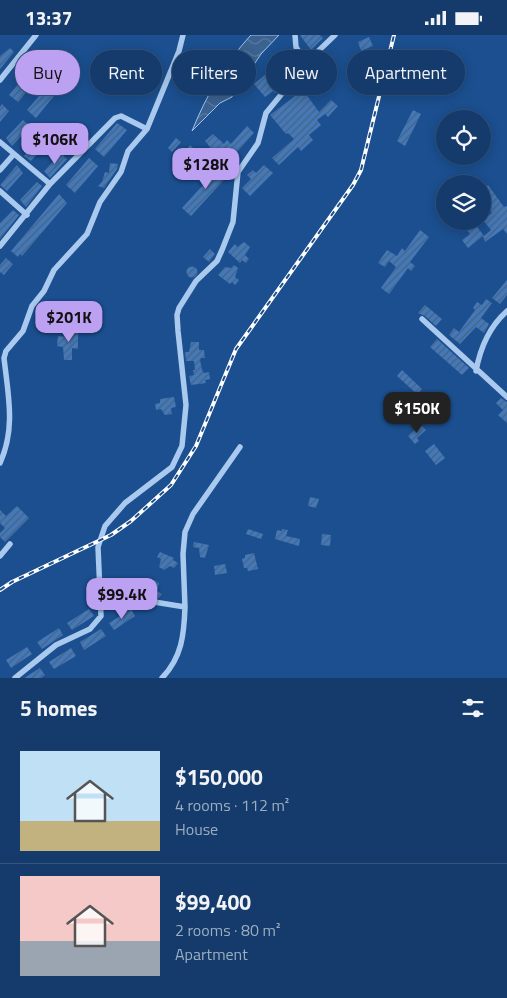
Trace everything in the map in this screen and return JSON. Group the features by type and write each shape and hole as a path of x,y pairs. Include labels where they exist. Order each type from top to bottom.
{"street":[{"path":"0,80 35,35"},
{"path":"0,463 9,435 11,413 2,356 23,331 32,306 44,291 54,270 87,234 100,202 121,172 128,151 147,129 180,51 183,35"},
{"path":"295,35 298,50"},
{"path":"320,50 335,35"},
{"path":"15,678 56,645 90,629 98,623 101,616 98,547 105,526 129,499 172,467 182,445 186,405 178,331 177,315 179,308 196,281 217,261 233,222 238,172 258,143 266,113 281,95"},
{"path":"1,243 27,215 50,185 114,118 121,116 147,129"},
{"path":"0,142 50,185"},
{"path":"0,170 14,154"},
{"path":"0,191 27,215"},
{"path":"476,371 484,343 498,319 507,311"},
{"path":"422,319 476,371 507,397"},
{"path":"162,678 177,659 184,643 183,555 186,532 193,514 240,447"},
{"path":"0,556 10,544"},
{"path":"99,593 185,607"}],"water":[{"path":"251,35 279,35 256,62 256,50 239,50"},
{"path":"209,95 232,95 220,103 192,131"}],"building":[{"path":"300,35 320,35 323,38 311,50"},
{"path":"369,37 373,46 361,50 358,42"},
{"path":"10,48 14,52 0,69 0,56"},
{"path":"266,74 266,95 268,95 265,97 256,86 256,82"},
{"path":"15,88 15,95 24,95 18,102 9,95"},
{"path":"40,95 55,95 36,118 27,110"},
{"path":"296,95 307,95 319,112 331,100 338,106 328,117 325,114 317,120 321,125 309,135 313,140 301,151 298,147 279,165 272,158 294,139 288,133 286,134 270,115"},
{"path":"2,104 9,111 0,122 0,107"},
{"path":"413,110 421,114 405,146 397,141"},
{"path":"23,120 30,126 12,146 6,138"},
{"path":"117,123 127,130 104,157 95,149"},
{"path":"247,126 254,133 236,153 238,155 233,161 230,158 228,160 219,151 197,175 183,163 180,166 176,163 190,145 202,157 210,147 205,141 213,134 224,144 227,140 231,144"},
{"path":"41,135 48,143 31,161 24,156"},
{"path":"176,138 181,142 172,152 168,148"},
{"path":"61,153 67,159 50,178 44,171"},
{"path":"89,158 98,166 75,193 66,185"},
{"path":"110,163 118,164 117,169 104,188 98,186 102,182 105,172 109,173"},
{"path":"222,164 231,172 191,216 182,208"},
{"path":"17,165 23,173 7,191 0,185"},
{"path":"264,165 273,173 250,196 242,188 251,179 247,175 253,170 256,173"},
{"path":"37,182 42,186 26,207 20,200"},
{"path":"491,189 504,207 507,206 507,234 503,229 485,242 483,236 468,248 462,240 470,234 467,230 480,230 484,236 491,230"},
{"path":"59,194 67,203 22,256 20,254 18,257 11,251"},
{"path":"13,210 19,215 0,239 0,223"},
{"path":"420,230 429,237 410,262 415,266 411,271 408,268 389,294 381,288 396,267 389,261 385,267 378,263 387,250 397,256 402,248 405,251"},
{"path":"244,242 250,247 245,255 249,259 246,263 242,260 240,263 228,252 235,244 237,247"},
{"path":"210,249 215,254 209,262 203,257"},
{"path":"6,258 13,264 4,275 0,272 0,265"},
{"path":"234,265 238,268 235,277 239,280 235,285 232,282 230,284 218,275 225,267 231,268"},
{"path":"192,266 198,272 192,278 186,272"},
{"path":"507,280 507,295 500,304 492,298"},
{"path":"486,299 492,303 481,318 489,324 484,333 476,327 460,344 449,335 454,328 459,332 475,310 473,308 477,302 482,305"},
{"path":"425,305 442,319 436,326 425,316 418,313"},
{"path":"68,328 78,329 78,349 72,348 72,360 64,360 63,347 57,346 58,336 67,337"},
{"path":"437,339 469,368 462,375 430,347"},
{"path":"191,342 199,342 199,350 204,350 205,358 200,360 204,373 209,372 210,379 205,380 206,383 191,385 189,376 194,375 194,361 186,361 185,352 189,352"},
{"path":"402,370 422,389 417,394 397,376"},
{"path":"174,397 176,407 171,408 172,414 165,415 161,409 156,410 155,404 160,403 160,399"},
{"path":"501,398 507,402 507,423 498,415 503,410 496,403"},
{"path":"420,424 426,430 417,438 419,441 415,444 408,436"},
{"path":"434,444 445,458 436,465 425,451"},
{"path":"310,497 319,499 316,508 308,506"},
{"path":"17,506 29,518 5,542 0,537 0,533 5,528 0,523 0,510 6,516"},
{"path":"248,529 263,534 261,539 246,534"},
{"path":"282,529 288,530 286,536 300,539 299,546 275,539 277,530 282,531"},
{"path":"322,534 331,535 330,546 321,545"},
{"path":"194,542 209,545 205,558 200,557 199,548 193,547"},
{"path":"160,552 174,558 173,560 178,563 174,568 170,566 164,570 159,567 161,559 157,557"},
{"path":"254,553 258,569 248,571 247,568 244,568 242,559 245,558 245,555"},
{"path":"225,564 227,573 215,575 214,566"},
{"path":"154,580 159,583 157,591 162,594 159,598 150,597 141,588 145,583 149,585"},
{"path":"89,609 94,616 72,630 67,623"},
{"path":"131,609 135,616 114,630 109,623"},
{"path":"59,628 63,635 42,649 37,642"},
{"path":"101,629 106,636 84,650 80,642"},
{"path":"27,647 32,654 11,668 6,660"},
{"path":"71,648 76,656 54,669 49,662"},
{"path":"40,668 45,675 41,678 24,678"}],"railway":[{"path":"0,590 12,582 111,535 131,521 171,485 196,446 236,349 353,185 361,170 394,35"}]}
